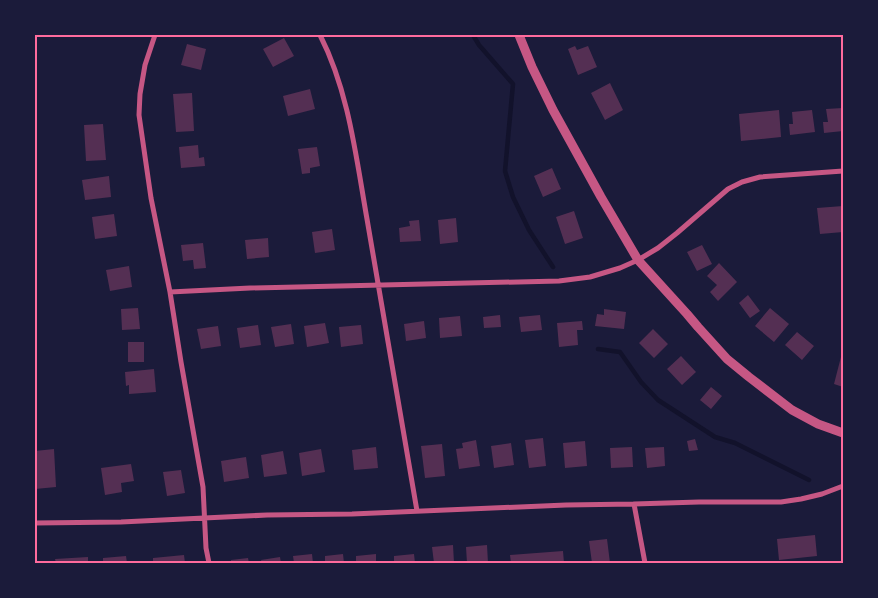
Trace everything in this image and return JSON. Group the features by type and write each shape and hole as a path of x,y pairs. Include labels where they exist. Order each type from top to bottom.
{"street":[{"path":"155,35 145,65 140,94 140,114 151,198 170,292 203,487 206,548 209,563"},
{"path":"320,35 341,87 350,125 417,511"},
{"path":"519,35 532,67 600,197 638,260 709,340 749,378 792,410 818,424 843,432"},
{"path":"170,292 379,284 559,281 590,277 620,268 658,248 728,189 742,182 760,177 843,171"},
{"path":"35,522 121,522 566,505 780,502 822,494 843,486"},
{"path":"634,504 645,563"}],"building":[{"path":"284,38 294,56 273,67 263,49"},
{"path":"187,44 206,49 201,70 181,65"},
{"path":"575,46 577,50 588,46 597,67 578,75 568,49"},
{"path":"610,83 623,110 605,120 591,93"},
{"path":"310,89 315,109 288,116 283,96"},
{"path":"192,93 194,131 176,132 173,94"},
{"path":"843,108 843,131 824,133 823,122 828,122 826,109"},
{"path":"779,110 781,137 741,141 739,114"},
{"path":"812,110 815,132 790,135 789,124 793,124 792,112"},
{"path":"103,124 106,160 86,161 84,125"},
{"path":"198,145 199,158 204,157 205,166 181,168 179,147"},
{"path":"317,147 320,166 310,168 310,173 302,174 298,149"},
{"path":"552,168 561,189 543,197 534,176"},
{"path":"109,176 111,197 85,200 82,180"},
{"path":"843,206 843,232 820,234 817,208"},
{"path":"574,211 583,238 565,244 556,217"},
{"path":"114,214 117,236 95,239 92,217"},
{"path":"456,218 458,242 440,244 438,220"},
{"path":"419,220 421,241 400,242 399,228 410,226 409,221"},
{"path":"332,229 335,250 315,253 312,232"},
{"path":"268,238 269,257 247,259 245,240"},
{"path":"203,243 206,268 194,269 193,260 183,261 181,245"},
{"path":"702,245 712,264 697,271 687,252"},
{"path":"719,263 737,282 718,301 710,292 717,285 707,276"},
{"path":"129,266 132,287 110,291 106,270"},
{"path":"748,295 760,311 750,318 739,303"},
{"path":"138,308 140,329 122,330 121,309"},
{"path":"770,308 789,324 774,342 755,326"},
{"path":"604,309 626,312 624,329 595,326 597,314 604,315"},
{"path":"500,315 501,327 484,328 483,317"},
{"path":"540,315 542,330 521,332 519,317"},
{"path":"460,316 462,336 440,338 439,318"},
{"path":"424,321 426,338 406,341 404,324"},
{"path":"582,321 583,330 577,330 578,345 559,347 557,323"},
{"path":"325,323 329,343 307,347 304,326"},
{"path":"291,324 294,344 275,347 271,327"},
{"path":"258,325 261,345 240,348 237,328"},
{"path":"361,325 363,344 341,347 339,327"},
{"path":"218,326 221,346 201,349 197,329"},
{"path":"653,329 668,344 654,358 639,343"},
{"path":"797,332 814,346 802,360 785,345"},
{"path":"128,342 144,342 144,362 128,362"},
{"path":"843,353 843,387 834,384"},
{"path":"681,356 696,372 682,385 667,369"},
{"path":"154,369 156,392 129,394 129,385 126,386 125,372"},
{"path":"711,387 722,396 711,409 700,400"},
{"path":"543,438 546,466 529,468 525,440"},
{"path":"695,439 698,450 689,451 687,441"},
{"path":"476,440 480,466 459,469 456,449 463,448 462,443"},
{"path":"585,441 587,466 565,468 563,443"},
{"path":"511,443 514,465 494,468 491,446"},
{"path":"442,444 445,476 425,478 421,446"},
{"path":"376,447 378,468 354,470 352,450"},
{"path":"632,447 633,467 611,468 610,448"},
{"path":"664,447 665,466 647,468 645,448"},
{"path":"54,449 56,487 35,489 35,451"},
{"path":"321,449 325,472 302,476 299,453"},
{"path":"283,451 287,474 264,477 261,455"},
{"path":"246,457 249,478 224,482 221,461"},
{"path":"131,464 134,481 121,483 122,492 105,495 101,468"},
{"path":"181,470 185,493 167,496 163,472"},
{"path":"815,535 817,556 779,560 777,539"},
{"path":"607,539 610,563 592,563 589,541"},
{"path":"453,545 454,563 434,563 432,547"},
{"path":"487,545 488,563 467,563 466,547"},
{"path":"563,551 564,563 511,563 510,555"},
{"path":"312,554 313,563 294,563 293,556"},
{"path":"343,554 344,563 325,563 325,556"},
{"path":"376,554 376,563 356,563 356,556"},
{"path":"414,554 415,563 394,563 394,556"},
{"path":"184,555 185,563 153,563 153,558"},
{"path":"126,556 127,563 103,563 103,558"},
{"path":"88,557 88,563 56,563 55,559"},
{"path":"280,557 281,563 262,563 261,560"},
{"path":"248,558 249,563 231,563 231,560"}],"waterway":[{"path":"473,35 479,45 513,84 505,171 513,197 529,230 553,267"},
{"path":"598,349 620,352 641,382 658,400 715,437 735,443 809,480"}]}
